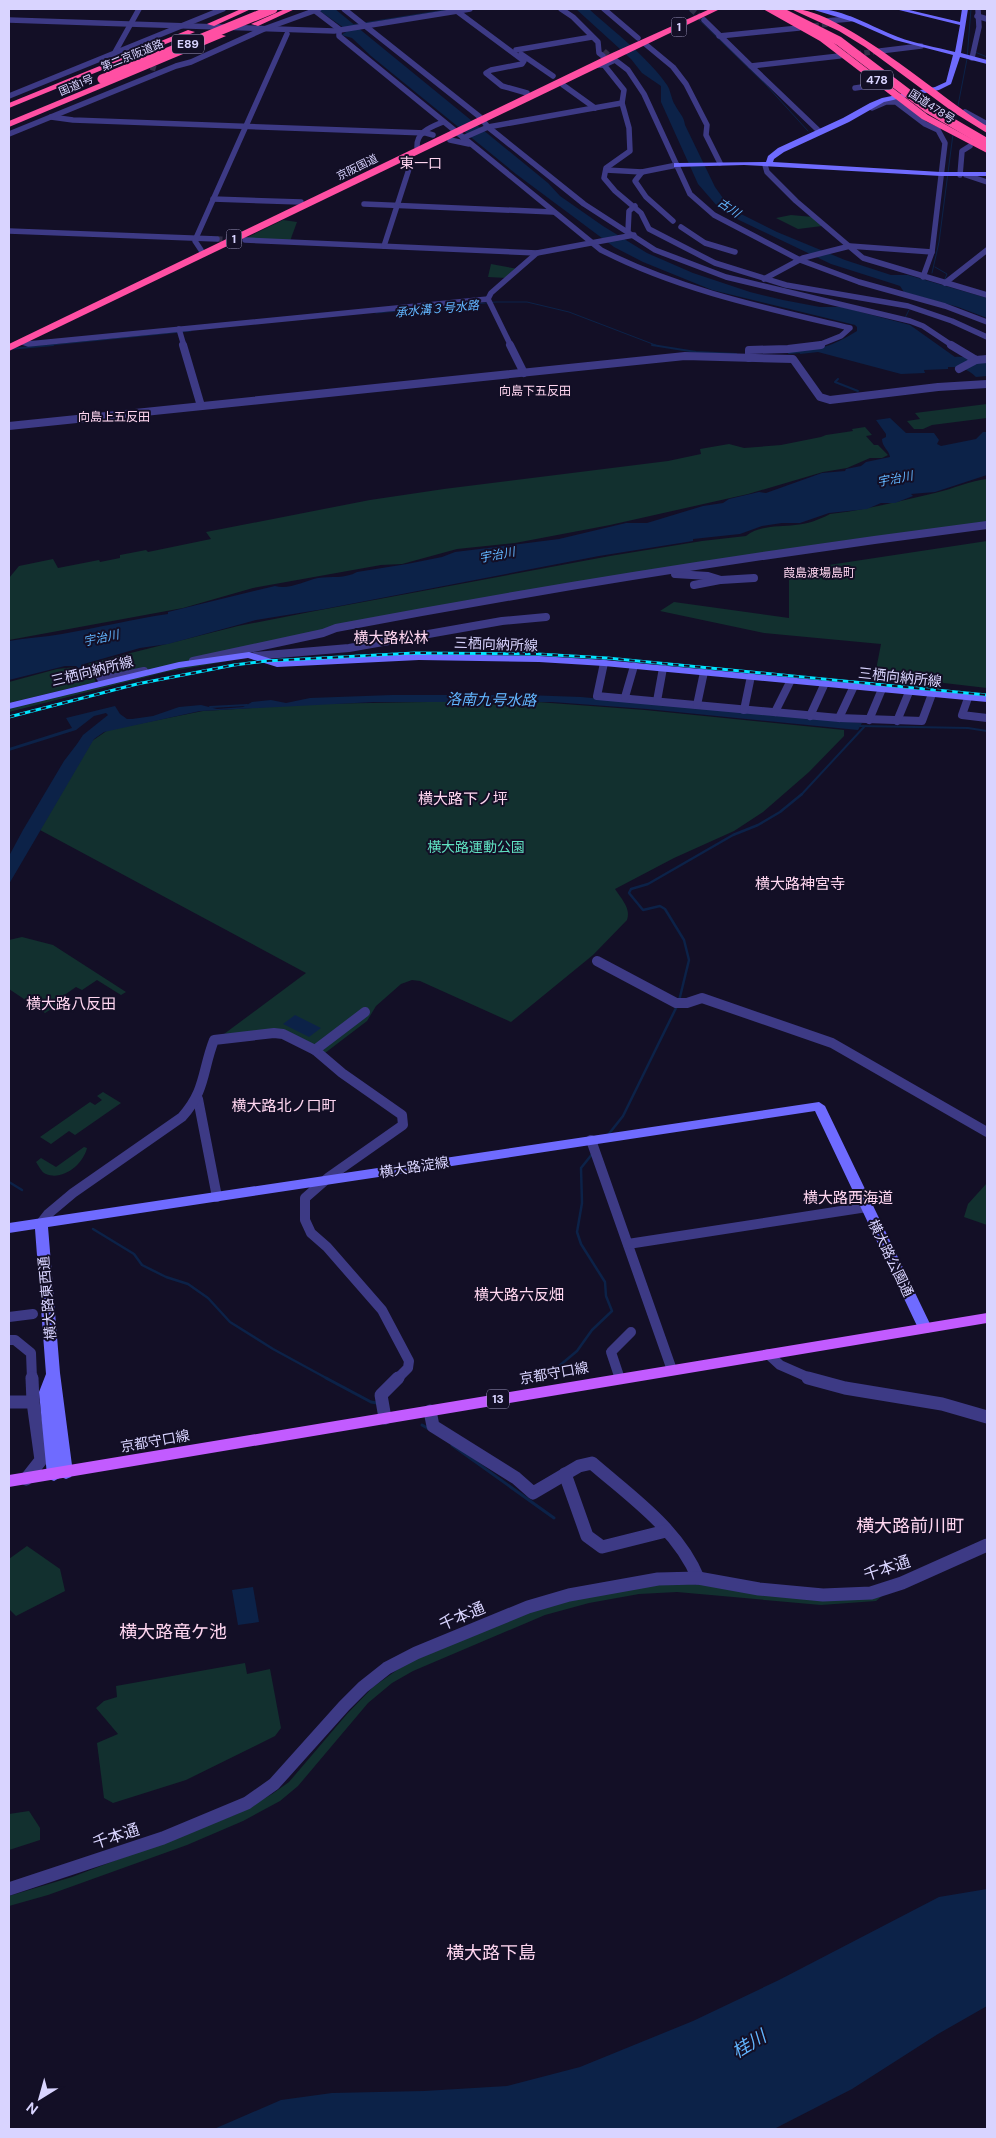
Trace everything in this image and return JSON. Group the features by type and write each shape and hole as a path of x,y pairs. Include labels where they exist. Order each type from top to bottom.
{"highway":[{"name":"国道1号","path":"9,123 86,92 214,31 247,9"},
{"path":"214,31 257,9"},
{"name":"第二京阪道路","path":"214,31 262,9"},
{"name":"第二京阪道路","path":"23,109 273,9"},
{"path":"214,31 279,9"},
{"name":"国道1号","path":"9,109 50,88 191,32 214,31 253,25 291,9"},
{"name":"京阪国道","path":"640,41 699,9"},
{"name":"京阪国道","path":"482,122 527,93 640,41 716,9"},
{"name":"国道478号","path":"767,9 802,28 938,125 987,150"},
{"path":"775,9 809,24 839,41 938,116 987,138"},
{"path":"784,9 848,41 934,107 987,138"},
{"name":"国道478号","path":"795,9 824,22 879,52 927,91 961,115 987,138"},
{"path":"824,22 873,54 987,138"},
{"path":"184,64 253,25"},
{"path":"802,28 837,45 930,116 987,138"},
{"path":"118,54 176,34 191,32"},
{"name":"京阪国道","path":"9,346 22,342 406,157 458,134 594,65 609,55"},
{"path":"50,88 55,83 93,62"},
{"path":"86,92 102,91 159,71"},
{"path":"9,109 98,78"},
{"path":"9,123 98,78"},
{"path":"9,109 23,109"},
{"path":"9,117 23,109"},
{"name":"京阪国道","path":"9,346 201,250 417,147 458,134"}],"main road":[{"name":"京都守口線","path":"9,1481 60,1474 384,1409 430,1411 987,1318"}],"street":[{"path":"118,54 129,26 139,9"},
{"path":"9,96 107,56 118,54 223,9"},
{"path":"11,132 159,71 184,64 316,9 340,33 443,122 553,212 592,242 620,260 660,278 713,295 850,328 834,339 814,346 749,355"},
{"path":"344,9 584,204 655,250 726,276 910,321 923,326 976,360"},
{"path":"261,31 287,34 340,33 366,26 470,9"},
{"path":"562,9 573,17 598,42 598,53 609,55 624,70 628,71"},
{"path":"604,9 672,67 686,84 707,125 706,135 719,163"},
{"path":"814,9 853,20 886,36 987,62"},
{"path":"898,9 962,24"},
{"path":"863,258 796,201 767,172 767,165 771,158 780,150 882,100 942,88 950,83 956,54 961,41 965,9"},
{"path":"972,58 979,26 978,9"},
{"path":"457,10 553,76"},
{"path":"457,10 524,61 522,64 491,70 486,74 502,86 527,93"},
{"path":"978,16 987,19"},
{"path":"9,20 340,33"},
{"path":"704,20 819,131"},
{"path":"824,22 853,20"},
{"path":"837,23 853,20"},
{"path":"719,36 802,28"},
{"path":"201,250 195,241 196,238 287,34"},
{"path":"516,50 592,37"},
{"path":"879,52 921,46"},
{"path":"751,66 820,58 818,56 841,55"},
{"path":"594,65 604,65 615,60 628,71 644,94 690,194 697,202 730,224 801,259 859,282 945,306 987,322"},
{"path":"604,65 622,85 625,94 622,103 629,128 630,150 606,170 604,175 607,183 645,217 649,229 706,260"},
{"path":"855,88 882,84"},
{"path":"563,85 595,108"},
{"path":"860,112 865,112 884,102 894,100 927,126 938,130 945,143 932,252 923,276"},
{"path":"482,122 622,103"},
{"path":"965,112 974,120 987,124"},
{"path":"50,117 421,132 433,135"},
{"path":"961,175 962,151 970,143 974,120"},
{"path":"417,147 416,142 421,132 443,122"},
{"path":"458,134 466,145 471,144"},
{"path":"384,246 411,158 406,157"},
{"path":"606,170 642,172 678,165 719,163 961,175 987,174"},
{"path":"642,172 635,181 636,184 673,221"},
{"path":"961,175 987,182"},
{"path":"213,199 301,202"},
{"path":"364,204 553,212"},
{"path":"629,233 629,211 634,206"},
{"path":"681,227 705,244 734,252"},
{"path":"9,231 217,239"},
{"path":"230,241 537,253 629,233 682,256 706,260 798,287 908,306 952,321 987,338"},
{"path":"245,240 278,242"},
{"path":"764,278 801,259 850,246 932,252"},
{"path":"836,249 987,294"},
{"path":"945,283 987,250"},
{"path":"524,373 489,301 491,293 537,253"},
{"path":"22,342 28,344 180,332 489,301"},
{"path":"180,332 201,406"},
{"path":"9,426 684,356 749,355 794,359 820,397 830,400 938,387 987,384"},
{"path":"959,368 976,360 987,359"},
{"path":"107,669 111,675 100,677 102,680 256,652 361,623 578,584 669,569 987,525"},
{"path":"256,652 263,648 377,622 685,568"},
{"path":"665,572 708,576 721,580"},
{"path":"694,585 721,580 754,578"},
{"path":"256,652 349,648 502,621 546,617"},
{"name":"三栖向納所線","path":"9,706 179,665 256,652 277,664 447,656 604,663 987,699"},
{"path":"604,663 597,696 657,700 810,716 922,721 932,694"},
{"path":"625,697 634,666"},
{"path":"657,700 663,668"},
{"path":"697,705 704,672"},
{"path":"744,710 751,676"},
{"path":"775,712 791,680"},
{"path":"810,716 825,683"},
{"path":"839,718 854,686"},
{"path":"869,720 882,689"},
{"path":"897,721 909,692"},
{"path":"968,698 962,715 987,718"},
{"path":"597,960 679,1003 702,998 832,1044 987,1132"},
{"path":"315,1050 365,1012"},
{"path":"42,1223 48,1214 73,1193 182,1118 194,1106 206,1076 208,1052 214,1040 274,1033 283,1034 315,1050 342,1073 402,1116 404,1120 403,1125 325,1180 305,1198 305,1220 311,1233 327,1247 382,1310 409,1361 408,1368 381,1394 384,1409"},
{"path":"198,1098 217,1196"},
{"name":"横大路淀線","path":"9,1228 819,1106"},
{"name":"横大路公園通","path":"819,1106 925,1328"},
{"path":"591,1140 672,1370"},
{"path":"628,1244 867,1206"},
{"name":"横大路東西通","path":"42,1223 53,1373 46,1392 60,1474"},
{"path":"9,1317 33,1314"},
{"path":"620,1379 611,1352 631,1332"},
{"path":"9,1340 15,1340 31,1353 33,1402 41,1460 26,1479"},
{"path":"768,1354 773,1362 786,1371 815,1382 936,1403 987,1417"},
{"path":"9,1402 33,1402"},
{"path":"430,1411 432,1426 516,1478 533,1493 579,1466 592,1463 666,1531 695,1566 698,1578"},
{"path":"565,1474 587,1536 602,1547 666,1531"},
{"name":"千本通","path":"9,1889 163,1838 247,1803 279,1779 344,1706 388,1668 416,1653 528,1607 569,1595 658,1579 698,1578 759,1589 822,1595 871,1593 902,1583 987,1545"}],"green space":[{"path":"791,215 813,217 822,226 798,229 776,218"},
{"path":"283,220 297,222 290,241 246,238"},
{"path":"491,264 518,269 507,278 488,277"},
{"path":"987,404 987,418 932,425 923,429 914,429 907,421 920,419 915,413"},
{"path":"865,427 872,435 866,436 874,445 878,445 888,455 882,458 870,458 847,468 823,472 748,494 610,525 515,543 457,549 402,564 381,565 253,588 183,608 9,640 9,578 19,566 53,559 58,568 99,560 100,562 120,558 120,555 146,550 148,552 211,539 206,532 370,500 668,461 701,454 700,449 729,444 744,448 781,445"},
{"path":"987,479 987,525 487,599 102,680 111,675 107,670 87,664 238,626 315,611 610,556 746,536 763,528 804,524 830,514 896,502"},
{"path":"987,541 987,688 875,675 881,644 764,633 660,611 674,602 789,618 789,571"},
{"path":"246,658 166,672 9,712 9,708 174,668"},
{"path":"76,667 79,671 63,678 68,684 94,678 96,682 9,703 9,682 57,669"},
{"name":"横大路運動公園","path":"537,702 645,710 844,730 844,736 809,772 763,812 734,831 674,858 615,889 627,908 627,920 593,955 511,1022 420,981 412,980 401,984 376,1006 367,1021 325,1053 277,1031 224,1034 306,973 40,830 92,741 108,730 203,711 313,704"},
{"path":"22,937 53,945 126,992 121,995 97,980 82,990 76,987 60,998 64,1001 45,1013 9,989 9,940"},
{"path":"103,1092 121,1103 75,1135 69,1131 51,1144 40,1137 90,1102 95,1105 102,1100 97,1096"},
{"path":"84,1147 87,1148 85,1154 76,1166 59,1175 52,1176 46,1174 36,1162 41,1158 56,1167"},
{"path":"987,1183 987,1225 964,1217 968,1204"},
{"path":"27,1546 60,1569 65,1591 16,1616 9,1609 9,1559"},
{"path":"663,1581 821,1597 888,1591 876,1601 821,1605 677,1592 639,1594 589,1603 545,1615 413,1671 392,1683 368,1703 298,1786 280,1801 243,1821 187,1845 48,1895 9,1906 9,1896 72,1877 237,1814 272,1794 289,1782 347,1714 373,1687 407,1663 544,1606"},
{"path":"245,1663 247,1674 270,1669 281,1728 275,1736 186,1780 113,1803 104,1798 97,1743 118,1734 96,1708 104,1701 117,1697 116,1686"},
{"path":"29,1811 40,1828 40,1840 9,1850 9,1814"}],"water":[{"path":"317,9 335,9 548,183 560,196 603,226 647,253 693,273 750,292 820,307 842,307 910,325 955,357 987,361 987,376 976,377 966,370 952,367 948,367 948,369 924,370 925,373 901,374 818,352 800,354 799,351 836,343 857,331 857,327 712,290 643,262 614,247 516,174 371,56 352,38 341,35 346,32 344,28"},
{"name":"古川","path":"576,9 589,9 640,54 659,75 668,87 715,187 728,205 741,214 777,232 845,260 891,275 908,275 987,298 987,318 958,307 904,292 900,286 831,264 739,220 718,207 698,184 661,102 661,86 642,73 631,59"},
{"name":"宇治川","path":"890,418 906,433 934,433 939,440 937,444 941,446 976,439 983,432 987,432 987,475 935,492 911,494 913,496 895,503 881,503 867,509 829,513 800,523 762,526 740,534 693,539 693,541 599,556 324,609 256,620 168,644 140,648 84,664 93,675 83,678 84,674 76,666 65,666 9,680 9,641 62,634 168,614 168,612 275,586 286,587 318,578 348,576 357,572 442,557 455,552 559,539 626,523 647,523 703,506 723,503 729,499 759,492 766,493 822,473 845,471 846,469 861,466 866,462 890,457 882,442 886,434 876,420"},
{"path":"392,695 581,697 862,723 858,730 647,709 552,702 374,702 200,711 104,732 94,739 9,884 9,856 23,830 64,761 83,735 108,715 106,713 94,716 76,730 9,751 9,748 72,728 66,718 115,706 120,714 127,719 132,719 153,716 179,707 201,705 217,709 243,707 252,702 271,700 286,703 310,698"},
{"path":"295,1015 321,1028 309,1037 283,1024"},
{"path":"253,1587 259,1622 238,1625 232,1590"},
{"name":"桂川","path":"987,1889 987,2006 938,2034 852,2089 774,2129 214,2129 281,2100 332,2093 424,2091 507,2086 580,2067 693,2021 779,1980 939,1897"}],"waterway":[{"path":"351,25 451,9"},
{"path":"688,9 767,86 808,131"},
{"path":"955,121 967,59 971,9"},
{"path":"975,52 987,57"},
{"path":"932,273 939,242 953,134"},
{"path":"935,267 947,274 944,281"},
{"name":"承水溝３号水路","path":"376,313 496,302 527,302 569,312 658,346"},
{"path":"905,318 909,310"},
{"name":"承水溝３号水路","path":"41,346 191,331"},
{"name":"承水溝３号水路","path":"9,349 53,345"},
{"name":"承水溝３号水路","path":"652,345 658,346"},
{"name":"承水溝３号水路","path":"658,346 696,352 736,354"},
{"name":"承水溝３号水路","path":"789,353 801,352"},
{"path":"838,379 835,382 858,391"},
{"name":"洛南九号水路","path":"210,707 247,705"},
{"path":"859,726 968,728 987,731"},
{"path":"802,794 864,727"},
{"path":"679,1001 689,960 684,940 665,909 660,906 643,910 629,893 631,889 648,884 733,835 758,825 780,812 802,794"},
{"path":"608,1135 623,1116 677,1006"},
{"path":"547,1376 577,1351 592,1330 612,1311 606,1296 605,1282 581,1244 577,1232 582,1203 581,1168 593,1153"},
{"path":"9,1182 22,1190"},
{"path":"93,1229 134,1254 142,1265 166,1277 188,1284 208,1298 230,1322 273,1349 328,1379"},
{"path":"326,1378 371,1402 377,1403"},
{"path":"422,1425 429,1429"},
{"path":"452,1445 554,1518"}],"tunnel":[{"path":"691,9 704,20"},
{"path":"805,27 837,23"},
{"path":"604,51 615,61"},
{"path":"839,56 880,51"},
{"path":"118,57 157,69"},
{"path":"217,239 239,240"}],"railway":[{"path":"9,717 137,684 234,665 266,661 415,653 537,654 607,658 987,695"}],"district":[{"name":"東一口","path":"421,163"},
{"name":"向島下五反田","path":"535,391"},
{"name":"向島上五反田","path":"114,417"},
{"name":"葭島渡場島町","path":"819,573"},
{"name":"横大路松林","path":"391,638"},
{"name":"横大路下ノ坪","path":"463,799"},
{"name":"横大路神宮寺","path":"800,884"},
{"name":"横大路八反田","path":"71,1004"},
{"name":"横大路北ノ口町","path":"284,1106"},
{"name":"横大路西海道","path":"848,1198"},
{"name":"横大路六反畑","path":"519,1295"},
{"name":"横大路前川町","path":"910,1526"},
{"name":"横大路竜ケ池","path":"173,1632"},
{"name":"横大路下島","path":"491,1953"}]}
